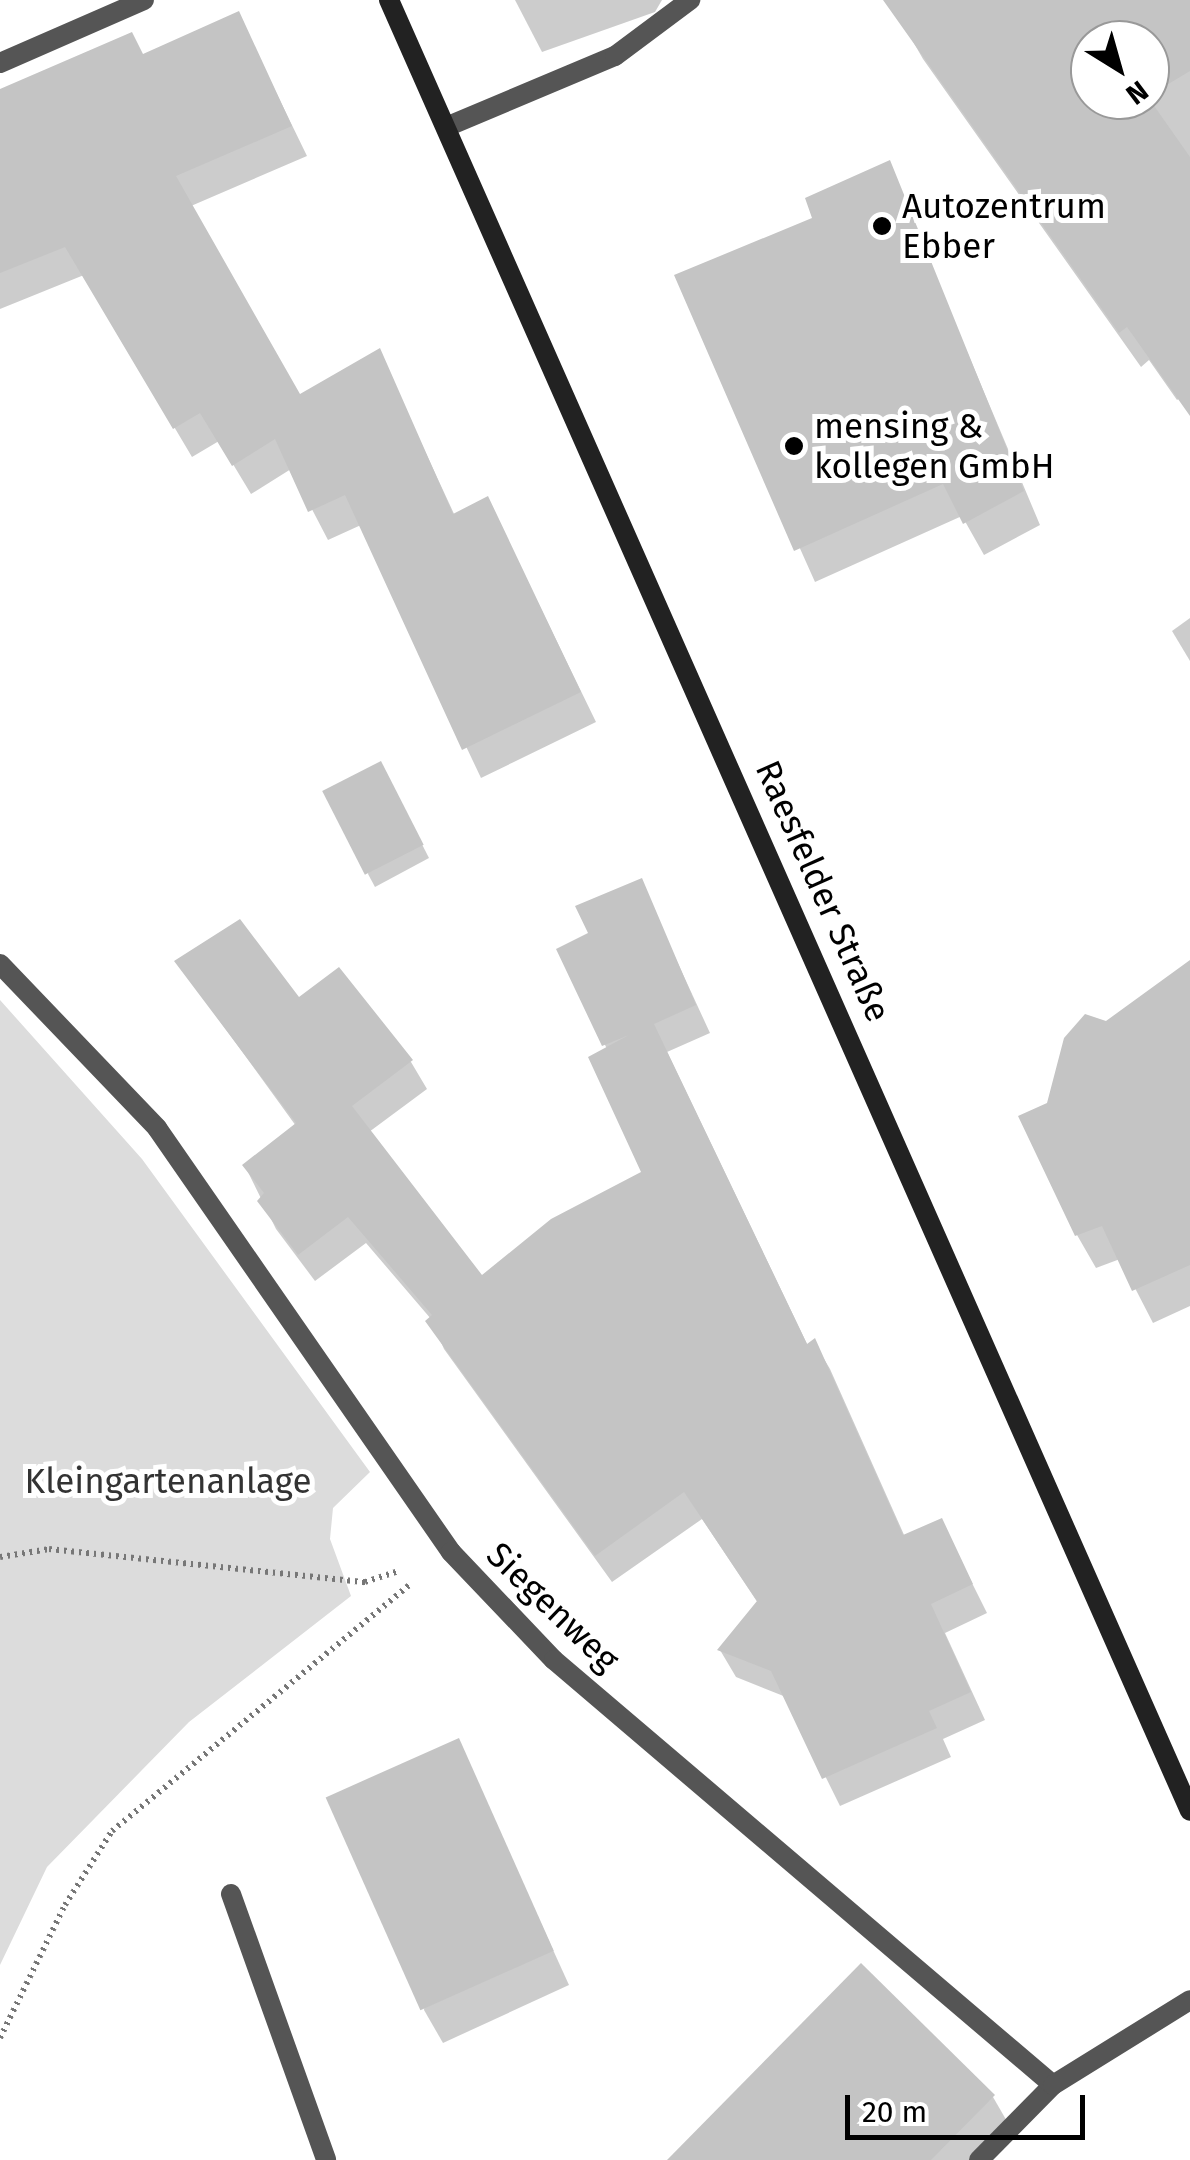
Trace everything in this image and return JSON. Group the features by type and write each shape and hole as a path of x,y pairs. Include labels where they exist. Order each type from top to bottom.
{"main road":[{"name":"Raesfelder Straße","path":"388,0 1190,1811"}],"street":[{"path":"0,63 144,0"},
{"path":"446,127 615,56 690,0"},
{"name":"Siegenweg","path":"0,964 157,1128 451,1552 554,1660 1053,2085"},
{"path":"231,1894 326,2160"},
{"path":"979,2160 1053,2085 1190,2000"}],"path":[{"path":"0,1556 48,1550 366,1582 451,1552"},
{"path":"0,2038 65,1905 112,1831 252,1710 451,1552"}],"green space":[{"name":"Kleingartenanlage","path":"0,1000 142,1159 370,1472 333,1508 330,1539 351,1596 189,1722 47,1867 0,1965"}],"building":[{"path":"883,0 1190,0 1190,71 1170,83 1170,20 1070,20 1070,120 1164,120 1190,157 1190,416 1127,327 1119,333"},
{"path":"239,11 292,126 176,176 300,394 380,348 453,514 488,496 581,692 462,750 345,495 308,512 275,439 232,466 200,413 173,429 65,247 0,273 0,89 132,32 143,54"},
{"path":"890,160 1024,491 963,524 943,484 794,551 674,275 812,218 805,198"},
{"path":"381,761 424,845 365,875 322,791"},
{"path":"642,878 696,1005 654,1024 807,1344 815,1338 903,1535 942,1518 973,1584 931,1604 971,1692 929,1711 937,1728 822,1779 771,1671 717,1650 757,1601 684,1492 595,1556 425,1321 432,1315 348,1217 298,1255 257,1201 264,1193 242,1165 296,1123 174,961 240,919 299,997 339,967 413,1060 352,1106 482,1275 551,1219 641,1172 588,1057 629,1035 602,1046 556,949 588,933 575,906"},
{"path":"1190,960 1190,1265 1132,1291 1102,1226 1075,1236 1018,1116 1047,1103 1064,1038 1085,1014 1106,1021"},
{"path":"459,1738 554,1951 420,2010 326,1797"},
{"path":"861,1963 995,2095 931,2160 667,2160"}],"place":[{"name":"Autozentrum Ebber","path":"882,226"},
{"name":"mensing & kollegen GmbH","path":"794,446"}]}
